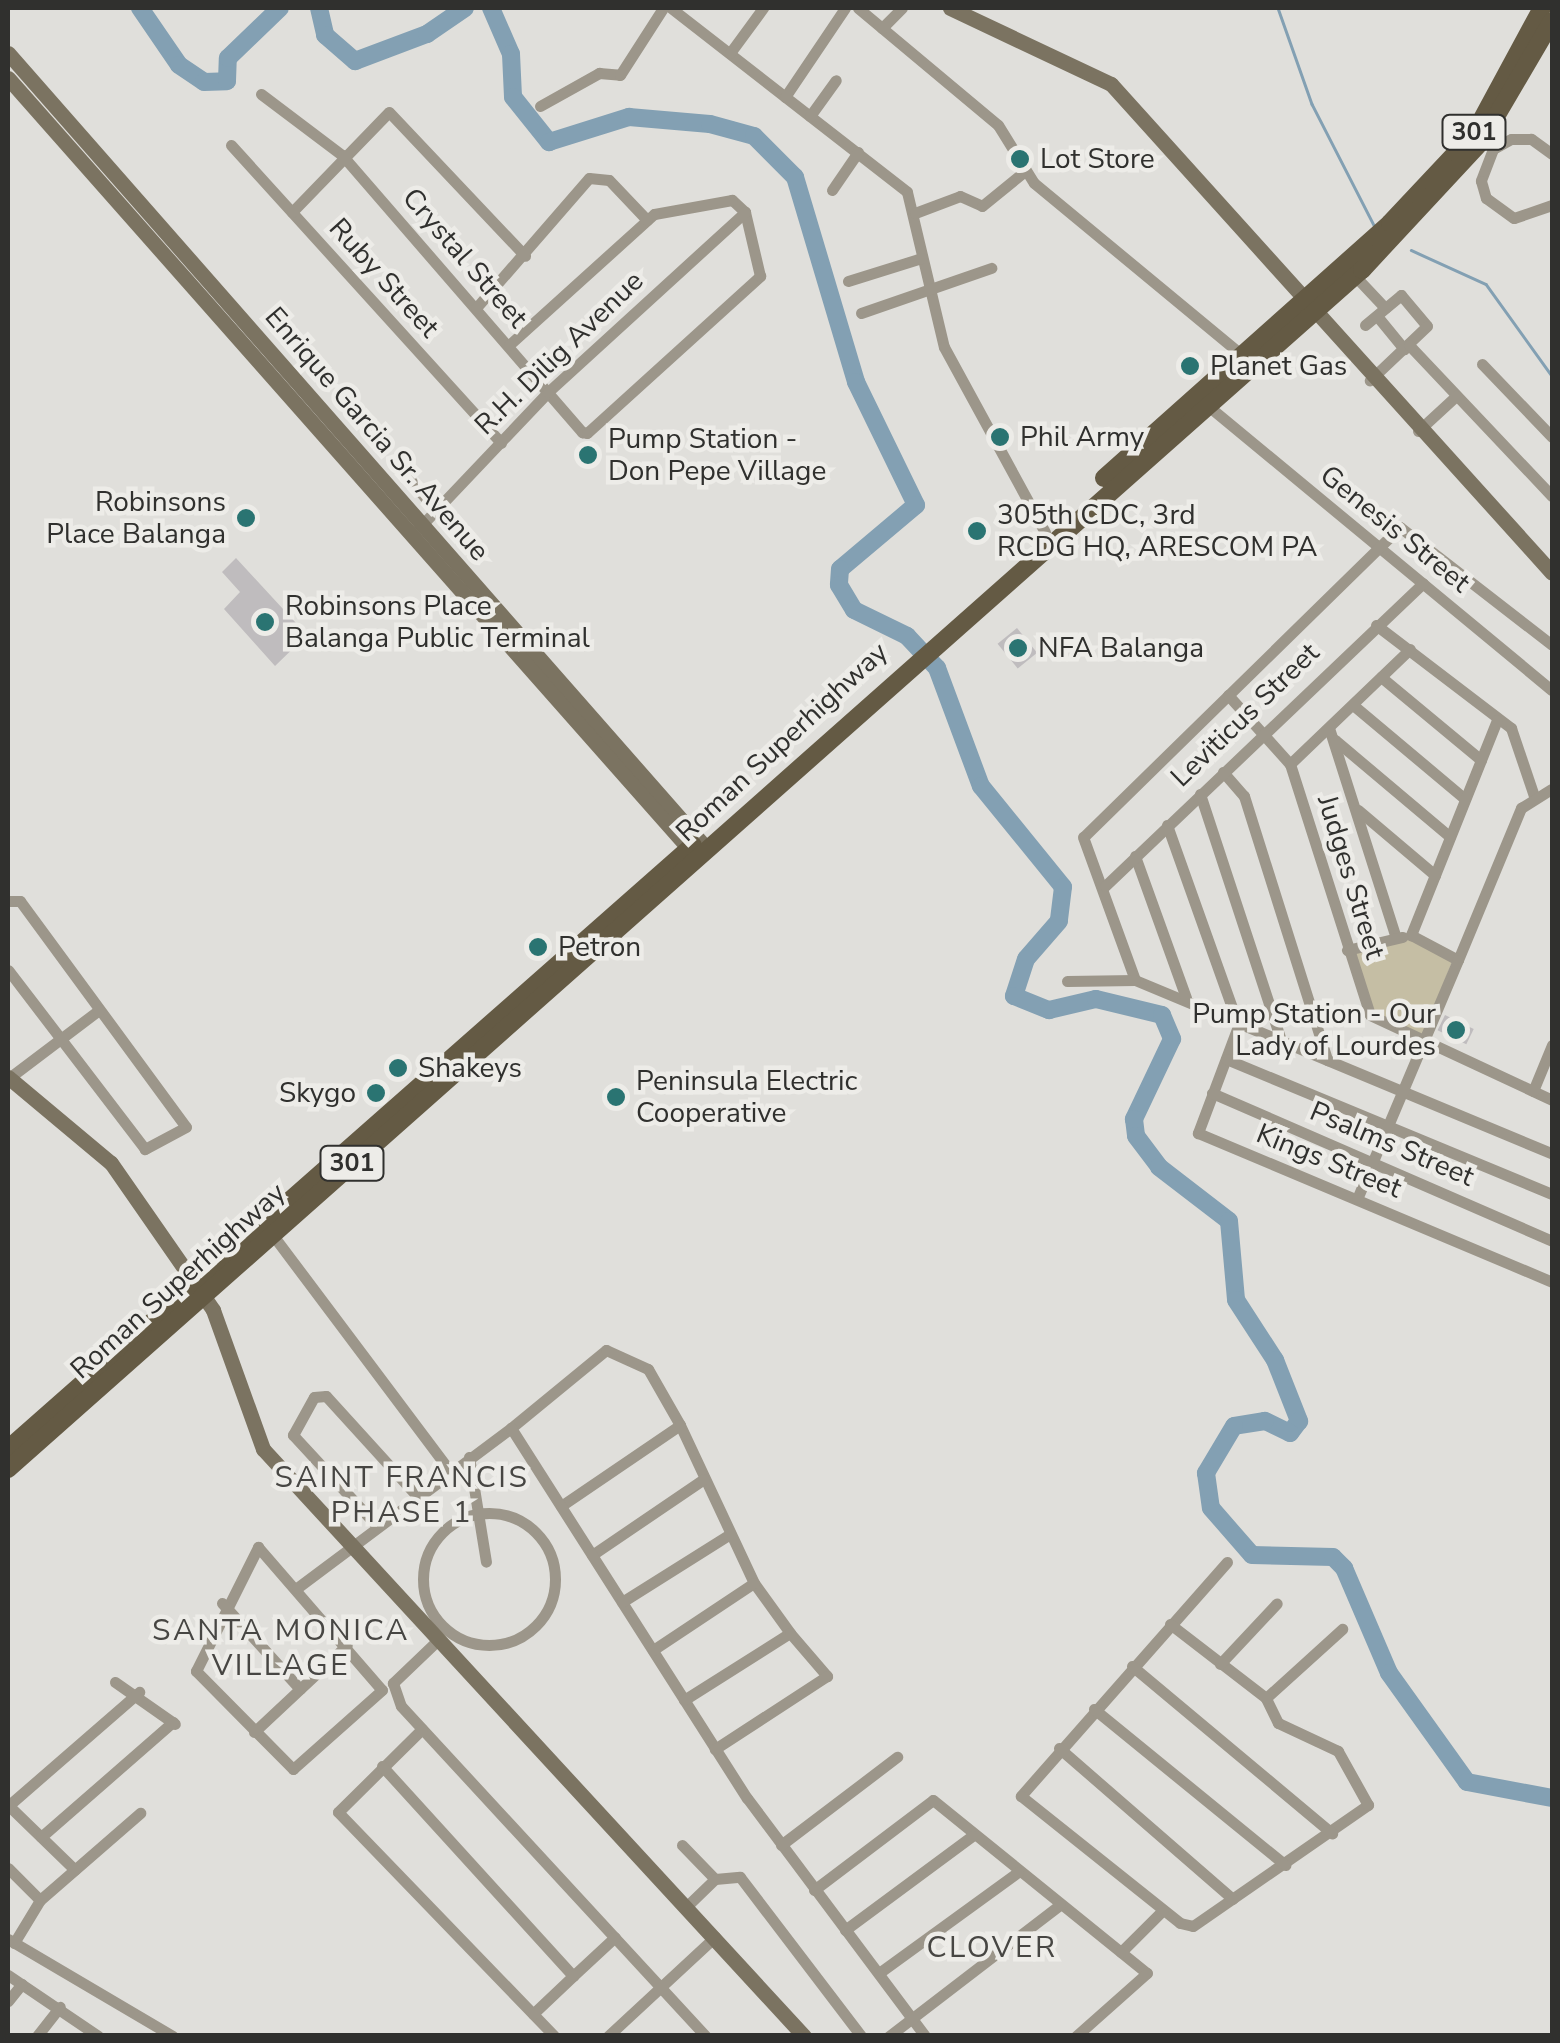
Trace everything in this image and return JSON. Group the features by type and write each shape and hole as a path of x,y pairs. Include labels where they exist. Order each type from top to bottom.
{"main road":[{"name":"Roman Superhighway","path":"924,642 1207,405 1446,167 1542,8"},
{"name":"Roman Superhighway","path":"8,1469 198,1289 272,1234 1243,356 1307,306 1355,276 1487,146 1552,21"},
{"name":"Roman Superhighway","path":"8,1449 198,1289 698,849"}],"street":[{"path":"730,53 763,8"},
{"path":"785,97 844,8"},
{"path":"858,8 998,125 1024,170 1243,356"},
{"path":"882,28 902,8"},
{"path":"950,8 1098,72 1370,380 1552,573"},
{"path":"540,106 599,73 616,78 667,9 899,183 915,213 944,347 1045,532"},
{"name":"Enrique Garcia Sr. Avenue","path":"8,54 698,849"},
{"name":"Enrique Garcia Sr. Avenue","path":"8,78 418,529"},
{"path":"810,116 836,80"},
{"name":"Crystal Street","path":"260,94 342,155 548,392 592,432 760,276 745,212"},
{"path":"292,212 384,112 526,256"},
{"path":"1552,154 1531,139 1487,146 1481,181 1498,211 1536,217 1552,205"},
{"name":"Ruby Street","path":"230,145 500,443"},
{"path":"832,190 858,152"},
{"path":"915,213 960,196 982,206 1024,170"},
{"path":"476,308 526,256 589,178 608,180 647,220"},
{"path":"510,345 647,220 732,200 745,212"},
{"name":"R.H. Dilig Avenue","path":"418,529 439,514 548,392 745,212"},
{"path":"848,281 922,258"},
{"path":"861,313 991,268"},
{"path":"1355,276 1407,347 1552,496"},
{"path":"1366,326 1401,295 1425,321 1407,347 1370,380"},
{"path":"1482,364 1552,436"},
{"path":"1418,431 1456,396"},
{"name":"Genesis Street","path":"1207,405 1552,690"},
{"path":"402,470 474,556"},
{"path":"1134,980 1086,830 1377,547 1410,527 1552,645"},
{"name":"Leviticus Street","path":"1105,886 1423,584"},
{"path":"1376,625 1510,728 1534,796"},
{"path":"1290,764 1332,734 1353,706 1410,649"},
{"path":"1381,677 1481,760"},
{"name":"Judges Street","path":"1228,694 1290,764 1370,1015 1552,1100"},
{"path":"1353,706 1465,799"},
{"path":"1411,935 1497,720"},
{"path":"1332,734 1396,938"},
{"path":"1332,734 1450,837"},
{"path":"1223,772 1244,796 1328,1060"},
{"path":"1357,1200 1458,960 1534,796 1552,789"},
{"path":"1200,794 1280,1038"},
{"path":"1357,809 1436,875"},
{"path":"1167,825 1238,1020"},
{"path":"1135,856 1186,998"},
{"path":"8,900 20,901 186,1127 145,1149 8,970"},
{"path":"1347,950 1411,935 1458,960"},
{"path":"1067,980 1134,980 1186,998 1552,1154"},
{"path":"99,1010 8,1077 111,1163 198,1289 228,1344 252,1434 804,2036"},
{"name":"Kings Street","path":"1238,1020 1226,1059 1196,1126 1203,1137 1552,1282"},
{"path":"1534,1091 1552,1045"},
{"path":"1226,1059 1552,1194"},
{"name":"Psalms Street","path":"1212,1093 1552,1240"},
{"path":"272,1234 450,1471"},
{"path":"297,1588 511,1428 606,1350 648,1369 680,1425 754,1583 827,1676 715,1749"},
{"path":"377,1526 293,1435 314,1397 326,1396 417,1496"},
{"path":"561,1506 680,1425"},
{"path":"511,1428 715,1749 781,1845 925,2036"},
{"path":"470,1457 486,1562"},
{"path":"592,1554 704,1479"},
{"path":"480,1513 529,1526 555,1572 540,1622 496,1646 451,1634 424,1592 433,1543 480,1513"},
{"path":"622,1602 730,1534"},
{"path":"254,1546 380,1680 364,1706 298,1768 254,1732 196,1670 222,1603 254,1546"},
{"path":"1170,1624 1266,1698 1278,1723 1338,1751 1369,1793 1368,1805 1332,1833 1193,1926 1162,1910 1023,1801 1022,1789 1132,1666 1170,1624 1227,1562"},
{"path":"653,1650 754,1583"},
{"path":"1220,1664 1277,1602"},
{"path":"222,1603 300,1689"},
{"path":"1266,1698 1342,1629"},
{"path":"684,1700 790,1633"},
{"path":"439,1639 394,1682 422,1729 706,2036"},
{"path":"254,1732 347,1645"},
{"path":"1132,1666 1332,1833"},
{"path":"40,1837 175,1725 139,1692 114,1682"},
{"path":"74,1870 8,1805 139,1692"},
{"path":"1094,1709 1285,1865"},
{"path":"422,1729 338,1812 554,2036"},
{"path":"1059,1748 1233,1899"},
{"path":"781,1845 897,1757"},
{"path":"382,1766 572,1976"},
{"path":"814,1890 934,1800 972,1836 1121,1952 1147,1978 1076,2036"},
{"path":"140,1813 40,1900 11,1941 173,2036"},
{"path":"846,1930 972,1836"},
{"path":"682,1846 715,1879 744,1882 861,2036"},
{"path":"8,1868 40,1900"},
{"path":"879,1973 1018,1872"},
{"path":"687,1906 715,1879"},
{"path":"889,2036 1060,1905"},
{"path":"1121,1952 1162,1910"},
{"path":"608,2036 715,1937"},
{"path":"534,2014 615,1938"},
{"path":"8,1975 98,2036"},
{"path":"8,2002 22,1984"},
{"path":"37,2036 60,2008"}],"shaded area":[{"path":"1409,938 1454,957 1422,1037 1370,1014 1349,952"}],"building":[{"name":"Robinsons Place Balanga Public Terminal","path":"236,558 307,635 275,666 224,609 240,592 222,572"},
{"name":"NFA Balanga","path":"1017,628 1037,653 1018,669 998,644"},
{"name":"Pump Station - Our Lady of Lourdes","path":"1445,1015 1474,1029 1466,1044 1438,1030"}],"waterway":[{"path":"140,8 179,65 204,82 227,81 228,58 280,8"},
{"path":"319,8 325,35 355,61 427,34 465,8"},
{"path":"491,8 511,54 513,97 549,142 629,117 710,124 754,136 795,177 856,382 916,505 840,569 839,585 854,610 907,636 937,668 981,786 1063,887 1059,921 1026,959 1014,996 1049,1010 1096,999 1162,1015 1172,1039 1134,1119 1136,1136 1159,1167 1229,1221 1236,1300 1275,1360 1299,1421 1290,1433 1265,1421 1234,1426 1206,1473 1211,1508 1252,1555 1333,1557 1344,1568 1389,1673 1467,1782 1552,1798"},
{"path":"1278,8 1312,104 1375,227"},
{"path":"1411,250 1486,284 1552,376"}],"place":[{"name":"Lot Store","path":"1020,159"},
{"name":"Planet Gas","path":"1190,366"},
{"name":"Phil Army","path":"1000,437"},
{"name":"Pump Station - Don Pepe Village","path":"588,455"},
{"name":"Robinsons Place Balanga","path":"246,518"},
{"name":"305th CDC, 3rd RCDG HQ, ARESCOM PA","path":"977,531"},
{"name":"Robinsons Place Balanga Public Terminal","path":"265,622"},
{"name":"NFA Balanga","path":"1018,648"},
{"name":"Petron","path":"538,947"},
{"name":"Pump Station - Our Lady of Lourdes","path":"1456,1030"},
{"name":"Shakeys","path":"398,1068"},
{"name":"Skygo","path":"376,1093"},
{"name":"Peninsula Electric Cooperative","path":"616,1097"}],"district":[{"name":"SAINT FRANCIS PHASE 1","path":"402,1495"},
{"name":"SANTA MONICA VILLAGE","path":"281,1648"},
{"name":"CLOVER","path":"992,1948"}]}
